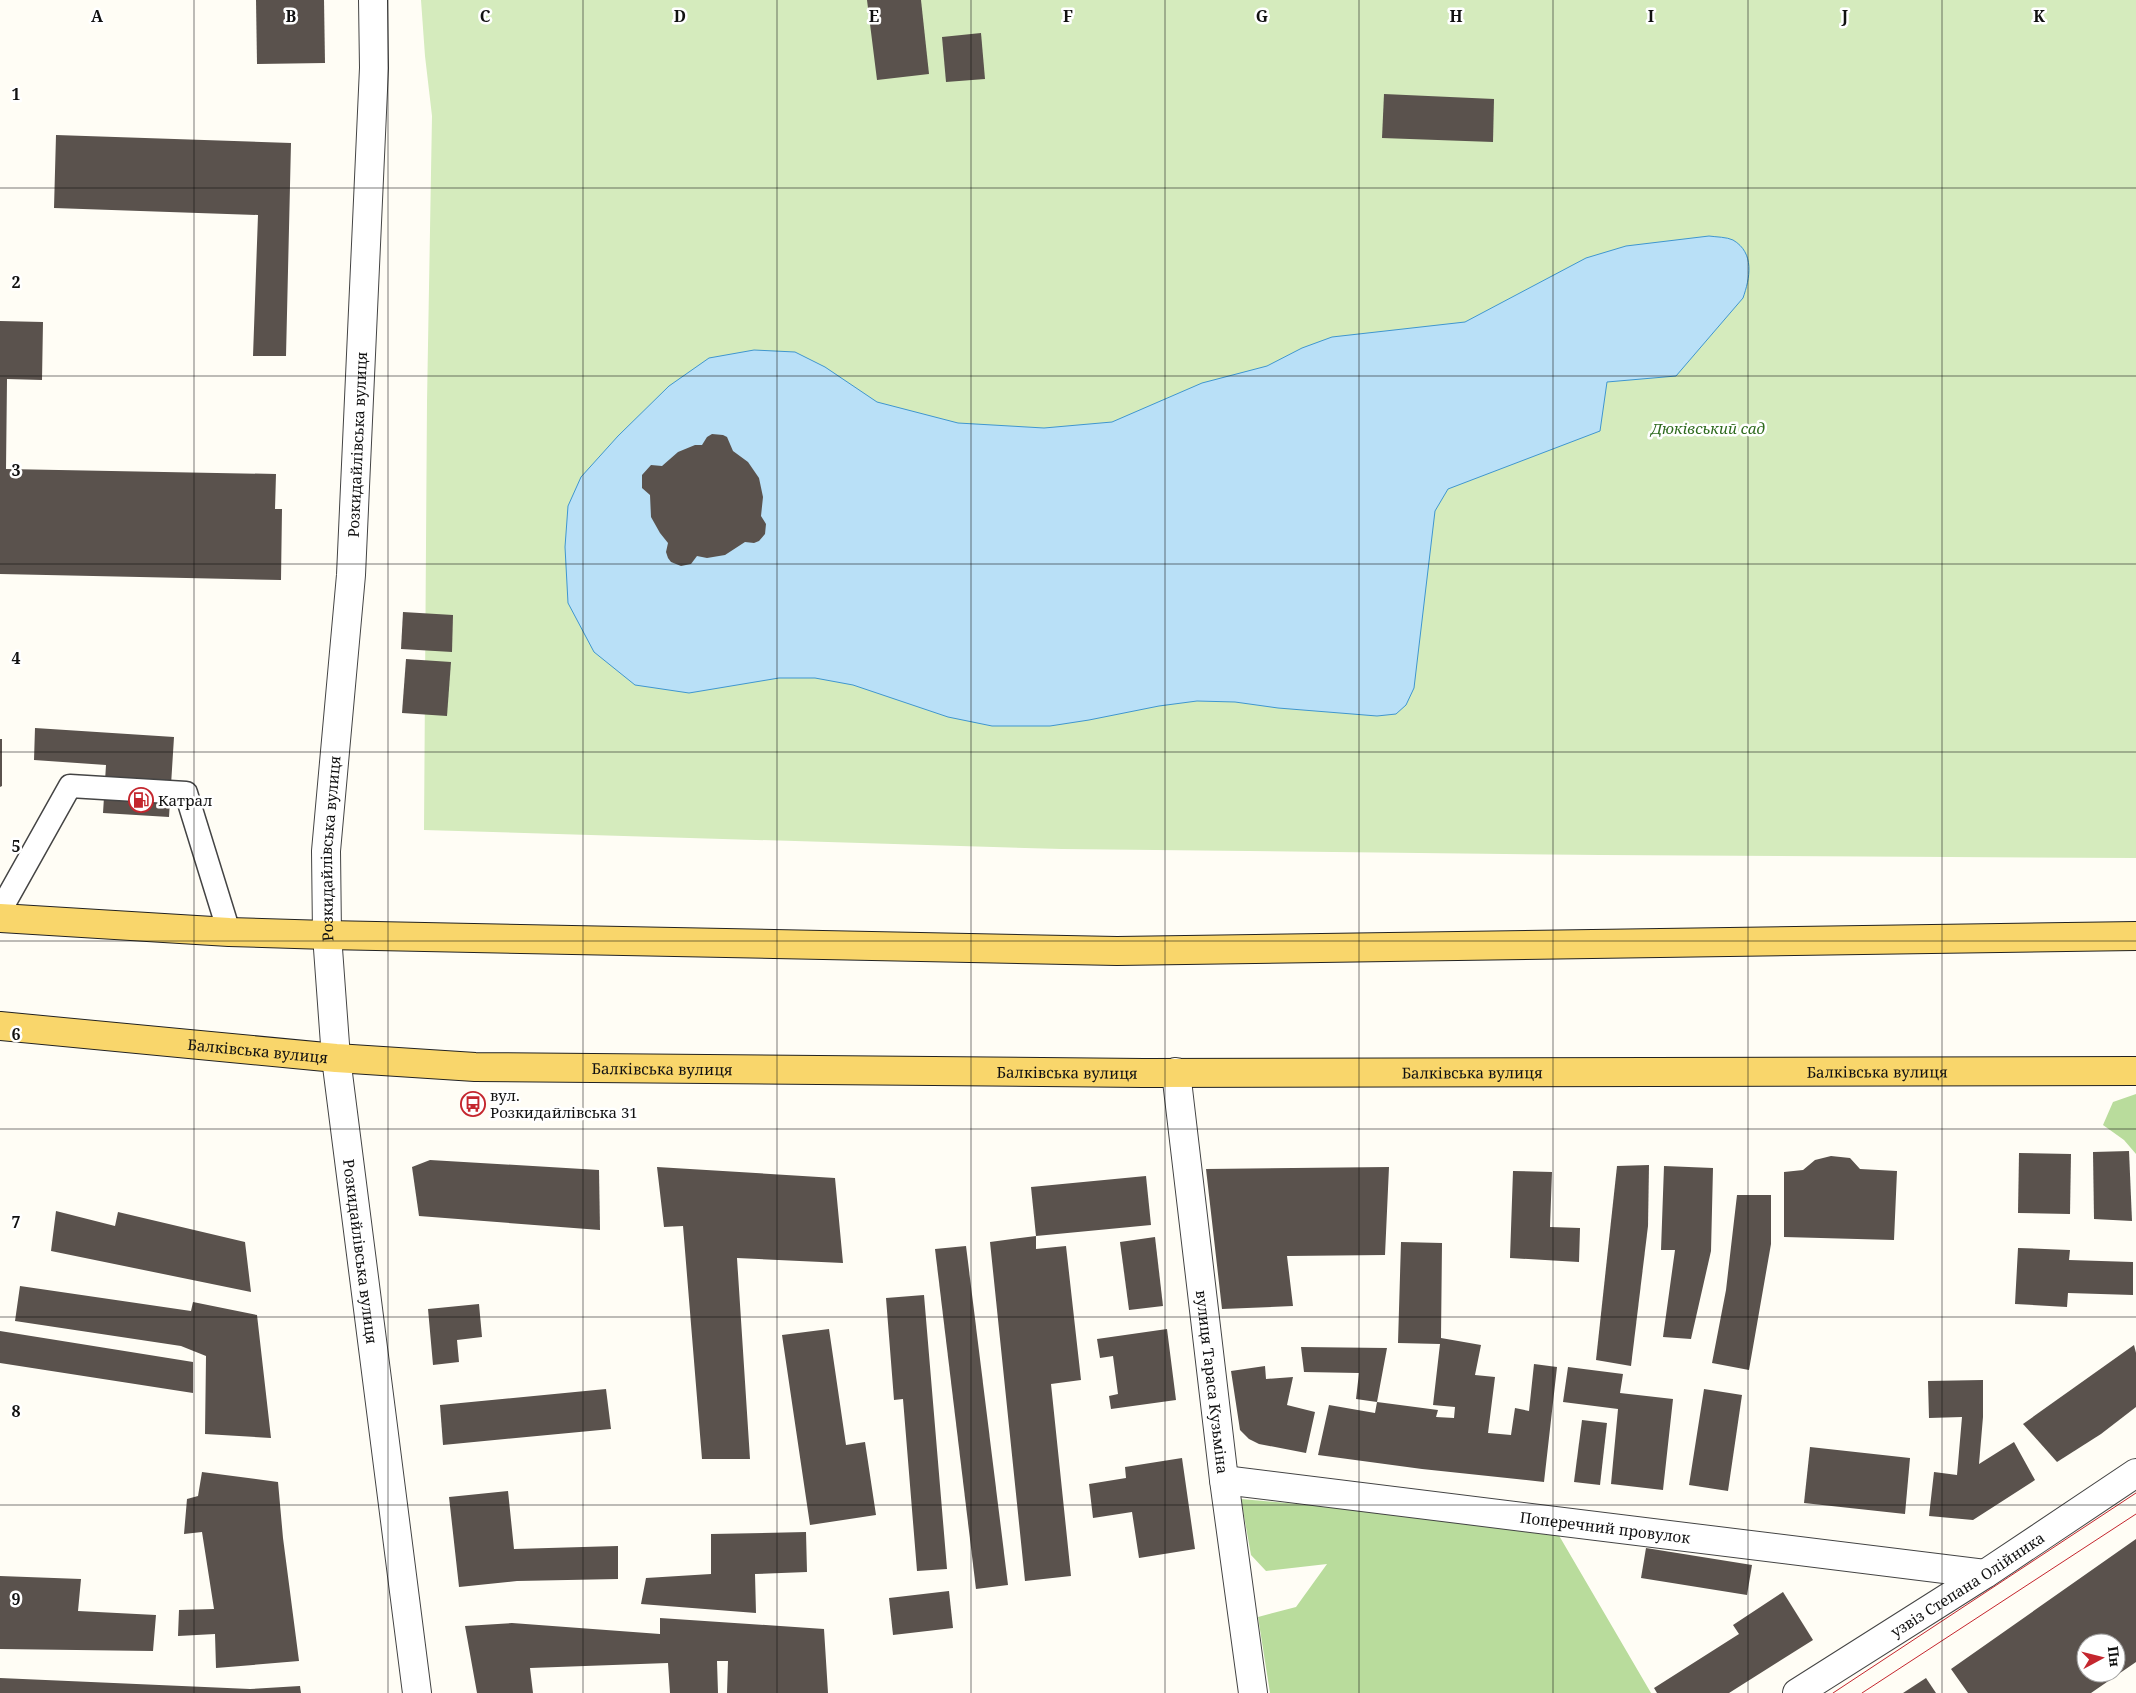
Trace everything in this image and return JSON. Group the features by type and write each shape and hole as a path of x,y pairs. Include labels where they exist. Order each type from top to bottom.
{"main road":[{"path":"0,918 228,932 327,935 1117,951 2136,936"},
{"name":"Балківська вулиця","path":"5,1032 475,1067 1176,1072 2136,1071"}],"street":[{"name":"Розкидайлівська вулиця","path":"373,0 374,68 351,566 326,852 327,935 336,1058 417,1693"},
{"name":"вулиця Тараса Кузьміна","path":"1176,1072 1224,1480 1253,1693"},
{"name":"узвіз Степана Олійника","path":"1797,1693 1985,1574 2136,1473"},
{"name":"Поперечний провулок","path":"1224,1480 1985,1574"}],"lane":[{"path":"0,911 70,786 186,793 228,932"}],"green space":[{"name":"Дюківський сад","path":"421,0 2136,0 2136,858 1062,849 424,830 427,402 432,116"},
{"path":"2136,1094 2136,1154 2124,1140 2103,1125 2113,1102"},
{"path":"1241,1499 1554,1527 1651,1693 1270,1693 1258,1617 1296,1607 1327,1564 1266,1571 1251,1555"}],"water":[{"path":"1709,236 1731,239 1740,245 1748,259 1749,274 1743,298 1676,376 1607,382 1600,431 1448,489 1435,511 1414,688 1406,705 1396,714 1377,716 1278,708 1235,702 1197,701 1050,726 992,726 948,717 853,685 815,678 779,678 689,693 635,685 594,652 568,603 565,547 568,506 581,477 618,436 669,386 709,358 754,350 795,352 825,367 877,402 958,423 1044,428 1112,422 1202,383 1267,366 1302,348 1332,337 1465,322 1586,258 1626,246"}],"building":[{"path":"256,0 324,0 325,63 257,64"},
{"path":"867,0 921,0 929,74 877,80"},
{"path":"981,33 985,79 946,82 942,37"},
{"path":"1384,94 1494,99 1493,142 1382,138"},
{"path":"56,135 291,143 286,356 253,356 258,215 54,208"},
{"path":"0,321 43,322 42,380 7,379 6,469 276,474 275,509 282,509 281,580 0,574"},
{"path":"712,434 727,437 733,451 748,462 759,478 763,497 761,516 766,524 765,534 759,541 754,543 745,542 725,555 707,558 697,556 691,564 681,566 671,562 668,558 666,552 668,543 651,517 650,495 642,488 642,475 651,465 662,466 678,452 695,445 702,445 707,437"},
{"path":"403,612 453,615 452,652 401,649"},
{"path":"406,659 451,662 447,716 402,713"},
{"path":"35,728 174,737 169,817 103,813 106,765 34,760"},
{"path":"0,739 2,739 2,786 0,787"},
{"path":"2129,1151 2132,1221 2094,1219 2093,1152"},
{"path":"2019,1153 2071,1154 2070,1214 2018,1213"},
{"path":"1831,1156 1850,1158 1860,1169 1897,1171 1894,1240 1784,1237 1784,1172 1803,1170 1815,1160"},
{"path":"430,1160 599,1170 600,1230 419,1216 412,1167"},
{"path":"1649,1165 1648,1226 1631,1366 1596,1360 1617,1166"},
{"path":"1664,1166 1713,1168 1711,1251 1691,1339 1663,1337 1675,1250 1661,1250"},
{"path":"657,1167 835,1178 843,1263 737,1258 750,1459 702,1459 683,1226 664,1227"},
{"path":"1389,1167 1385,1255 1287,1256 1293,1306 1222,1309 1206,1169"},
{"path":"1513,1171 1552,1172 1550,1227 1580,1228 1579,1262 1510,1258"},
{"path":"1146,1176 1151,1225 1036,1236 1031,1187"},
{"path":"1737,1195 1771,1195 1771,1244 1749,1370 1712,1363 1726,1290"},
{"path":"56,1211 115,1226 118,1212 245,1242 251,1292 51,1251"},
{"path":"1036,1236 1036,1249 1066,1246 1081,1380 1051,1384 1071,1576 1025,1581 990,1242"},
{"path":"1155,1237 1163,1306 1129,1310 1120,1242"},
{"path":"1401,1242 1442,1243 1441,1338 1481,1345 1475,1375 1495,1377 1488,1433 1511,1435 1515,1408 1529,1411 1534,1364 1557,1367 1544,1482 1422,1469 1318,1455 1329,1405 1375,1413 1377,1402 1438,1410 1436,1417 1454,1418 1455,1407 1433,1405 1440,1344 1398,1343"},
{"path":"966,1246 1008,1585 976,1589 935,1249"},
{"path":"2018,1248 2070,1250 2069,1260 2133,1262 2133,1295 2068,1293 2067,1307 2015,1304"},
{"path":"20,1286 191,1311 193,1302 257,1315 271,1438 205,1434 206,1356 181,1346 15,1321"},
{"path":"924,1295 947,1569 917,1571 903,1399 894,1400 886,1298"},
{"path":"479,1304 482,1337 457,1340 459,1362 433,1365 428,1309"},
{"path":"829,1329 846,1445 865,1442 876,1515 810,1525 782,1335"},
{"path":"1167,1329 1176,1400 1111,1409 1109,1396 1118,1394 1113,1356 1100,1358 1097,1339"},
{"path":"0,1331 193,1362 193,1393 0,1363"},
{"path":"2134,1345 2136,1353 2136,1407 2101,1434 2057,1462 2023,1424"},
{"path":"1301,1347 1387,1348 1377,1402 1356,1399 1359,1373 1304,1372"},
{"path":"1265,1366 1266,1379 1293,1377 1287,1405 1315,1412 1306,1453 1259,1444 1249,1439 1240,1430 1231,1371"},
{"path":"1568,1367 1623,1374 1620,1393 1673,1399 1663,1490 1611,1484 1618,1409 1563,1402"},
{"path":"1983,1380 1983,1417 1979,1464 2014,1442 2035,1480 1973,1520 1929,1516 1934,1472 1957,1475 1962,1417 1929,1418 1928,1381"},
{"path":"606,1389 611,1429 443,1445 440,1405"},
{"path":"1704,1389 1742,1395 1728,1491 1689,1485"},
{"path":"1582,1420 1607,1423 1600,1485 1574,1482"},
{"path":"1810,1447 1910,1458 1905,1514 1804,1503"},
{"path":"1182,1458 1195,1549 1139,1558 1132,1512 1093,1518 1089,1484 1126,1478 1125,1467"},
{"path":"202,1472 278,1482 283,1538 299,1661 216,1668 215,1634 178,1636 179,1610 214,1609 202,1532 184,1534 187,1499 198,1496"},
{"path":"508,1491 514,1549 618,1546 618,1579 517,1581 459,1587 449,1497"},
{"path":"806,1532 807,1572 755,1574 756,1613 641,1604 646,1578 711,1574 711,1534"},
{"path":"2136,1539 2136,1662 2126,1669 2126,1633 2076,1633 2076,1683 2106,1683 2091,1693 1968,1693 1951,1669"},
{"path":"1646,1548 1752,1565 1747,1595 1641,1578"},
{"path":"0,1576 81,1579 78,1611 156,1615 153,1651 0,1649"},
{"path":"949,1591 953,1628 893,1635 889,1598"},
{"path":"1783,1592 1813,1640 1729,1693 1657,1693 1654,1688 1739,1634 1733,1625"},
{"path":"660,1618 824,1629 828,1693 727,1693 728,1661 717,1661 718,1693 670,1693 668,1663 530,1668 533,1693 477,1693 465,1626 512,1623 660,1634"},
{"path":"0,1678 250,1689 300,1686 301,1693 0,1693"},
{"path":"1926,1678 1936,1693 1903,1693"}],"tram line":[{"path":"1833,1693 2136,1493"},
{"path":"1862,1693 2136,1514"}],"place":[{"name":"Катрал","path":"141,800"},
{"name":"вул. Розкидайлiвська 31","path":"473,1104"}]}
